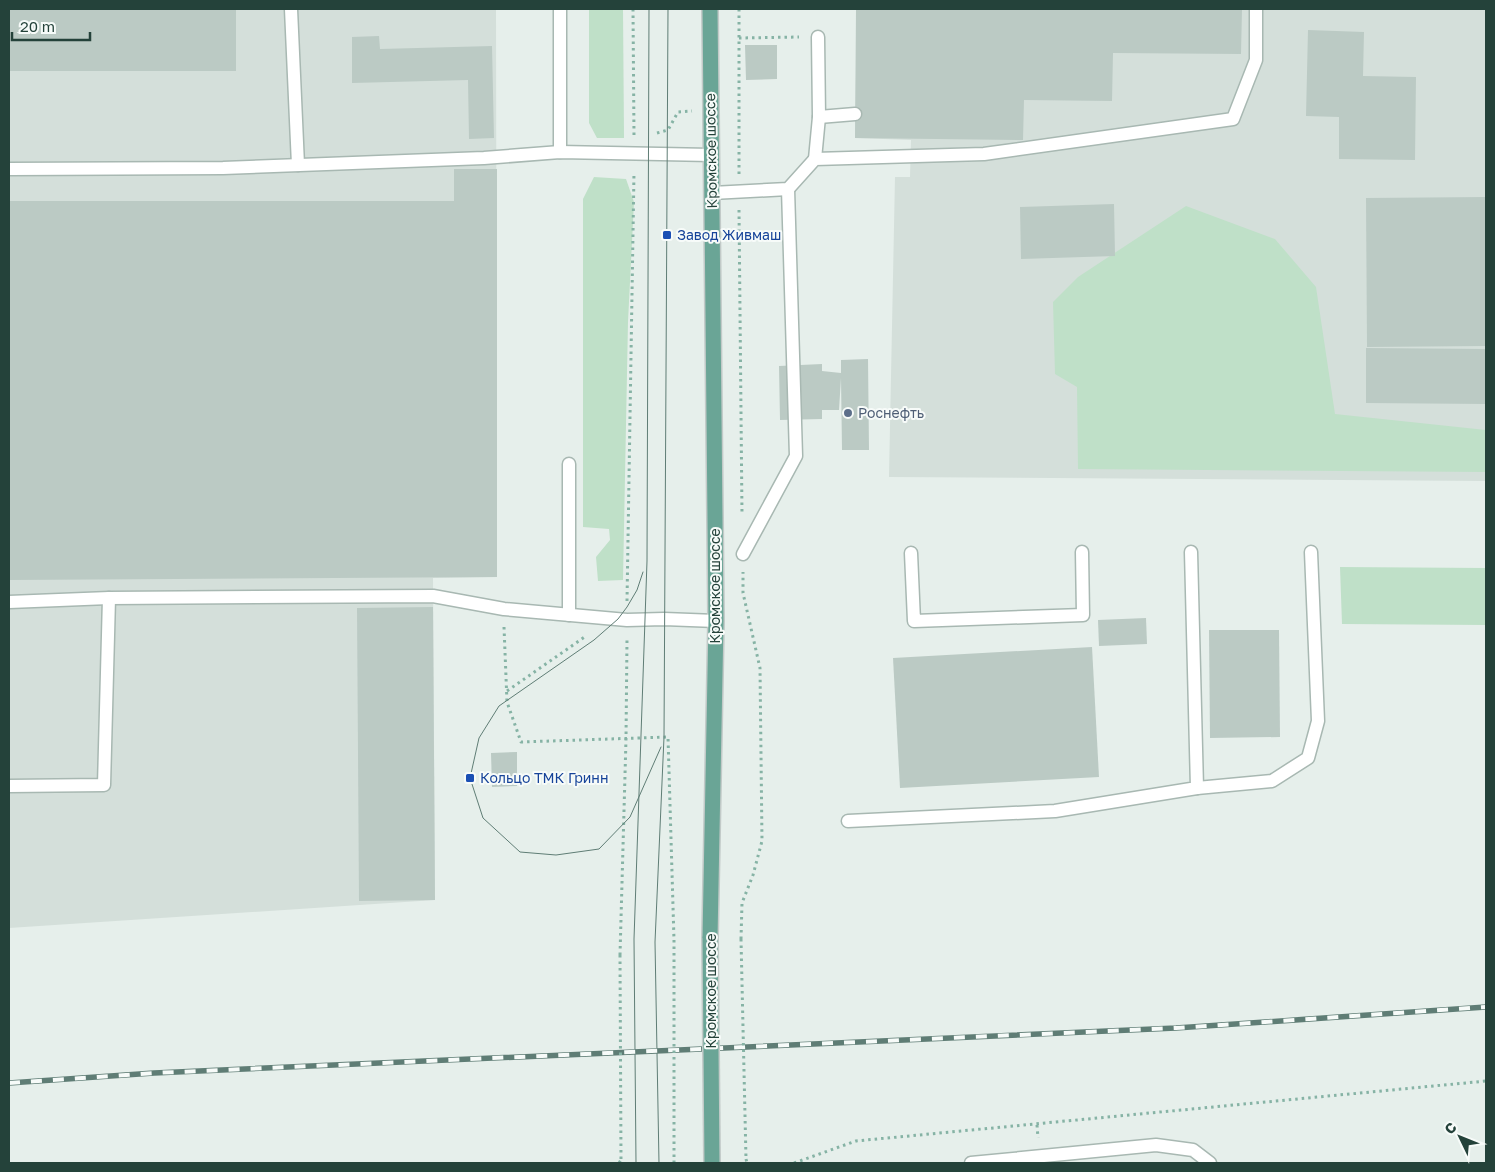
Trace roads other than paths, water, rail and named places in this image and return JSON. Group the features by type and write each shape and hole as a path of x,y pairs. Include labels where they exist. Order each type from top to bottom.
{"main road":[{"name":"Кромское шоссе","path":"710,9 716,620 710,938 712,1163"}],"lane":[{"path":"291,9 298,165"},
{"path":"560,9 560,152"},
{"path":"815,159 984,154 1233,119 1256,60 1256,9"},
{"path":"743,554 796,456 788,189 815,159 818,117 818,37"},
{"path":"818,117 855,114"},
{"path":"9,169 223,168 484,158 560,152 710,155"},
{"path":"712,193 788,189"},
{"path":"569,464 569,615"},
{"path":"911,553 914,621 1083,615 1082,552"},
{"path":"1191,552 1197,788"},
{"path":"848,821 1055,811 1197,788 1272,781 1308,758 1318,720 1311,552"},
{"path":"9,602 109,598 433,596 504,609 627,620 716,620"},
{"path":"9,786 104,785 109,598"},
{"path":"971,1163 1156,1145 1193,1150 1210,1163"}],"tram line":[{"path":"636,1163 634,939 647,561 649,9"},
{"path":"659,1163 655,942 664,737 668,9"},
{"path":"643,572 637,590 618,619 594,640 499,706 479,738 470,778 483,818 520,852 556,855 599,849 630,817 661,747"}],"railway":[{"path":"9,1083 154,1073 1176,1028 1486,1007"}],"place":[{"name":"Завод Живмаш","path":"667,235"},
{"name":"Роснефть","path":"848,413"},
{"name":"Кольцо ТМК Гринн","path":"470,778"}]}
